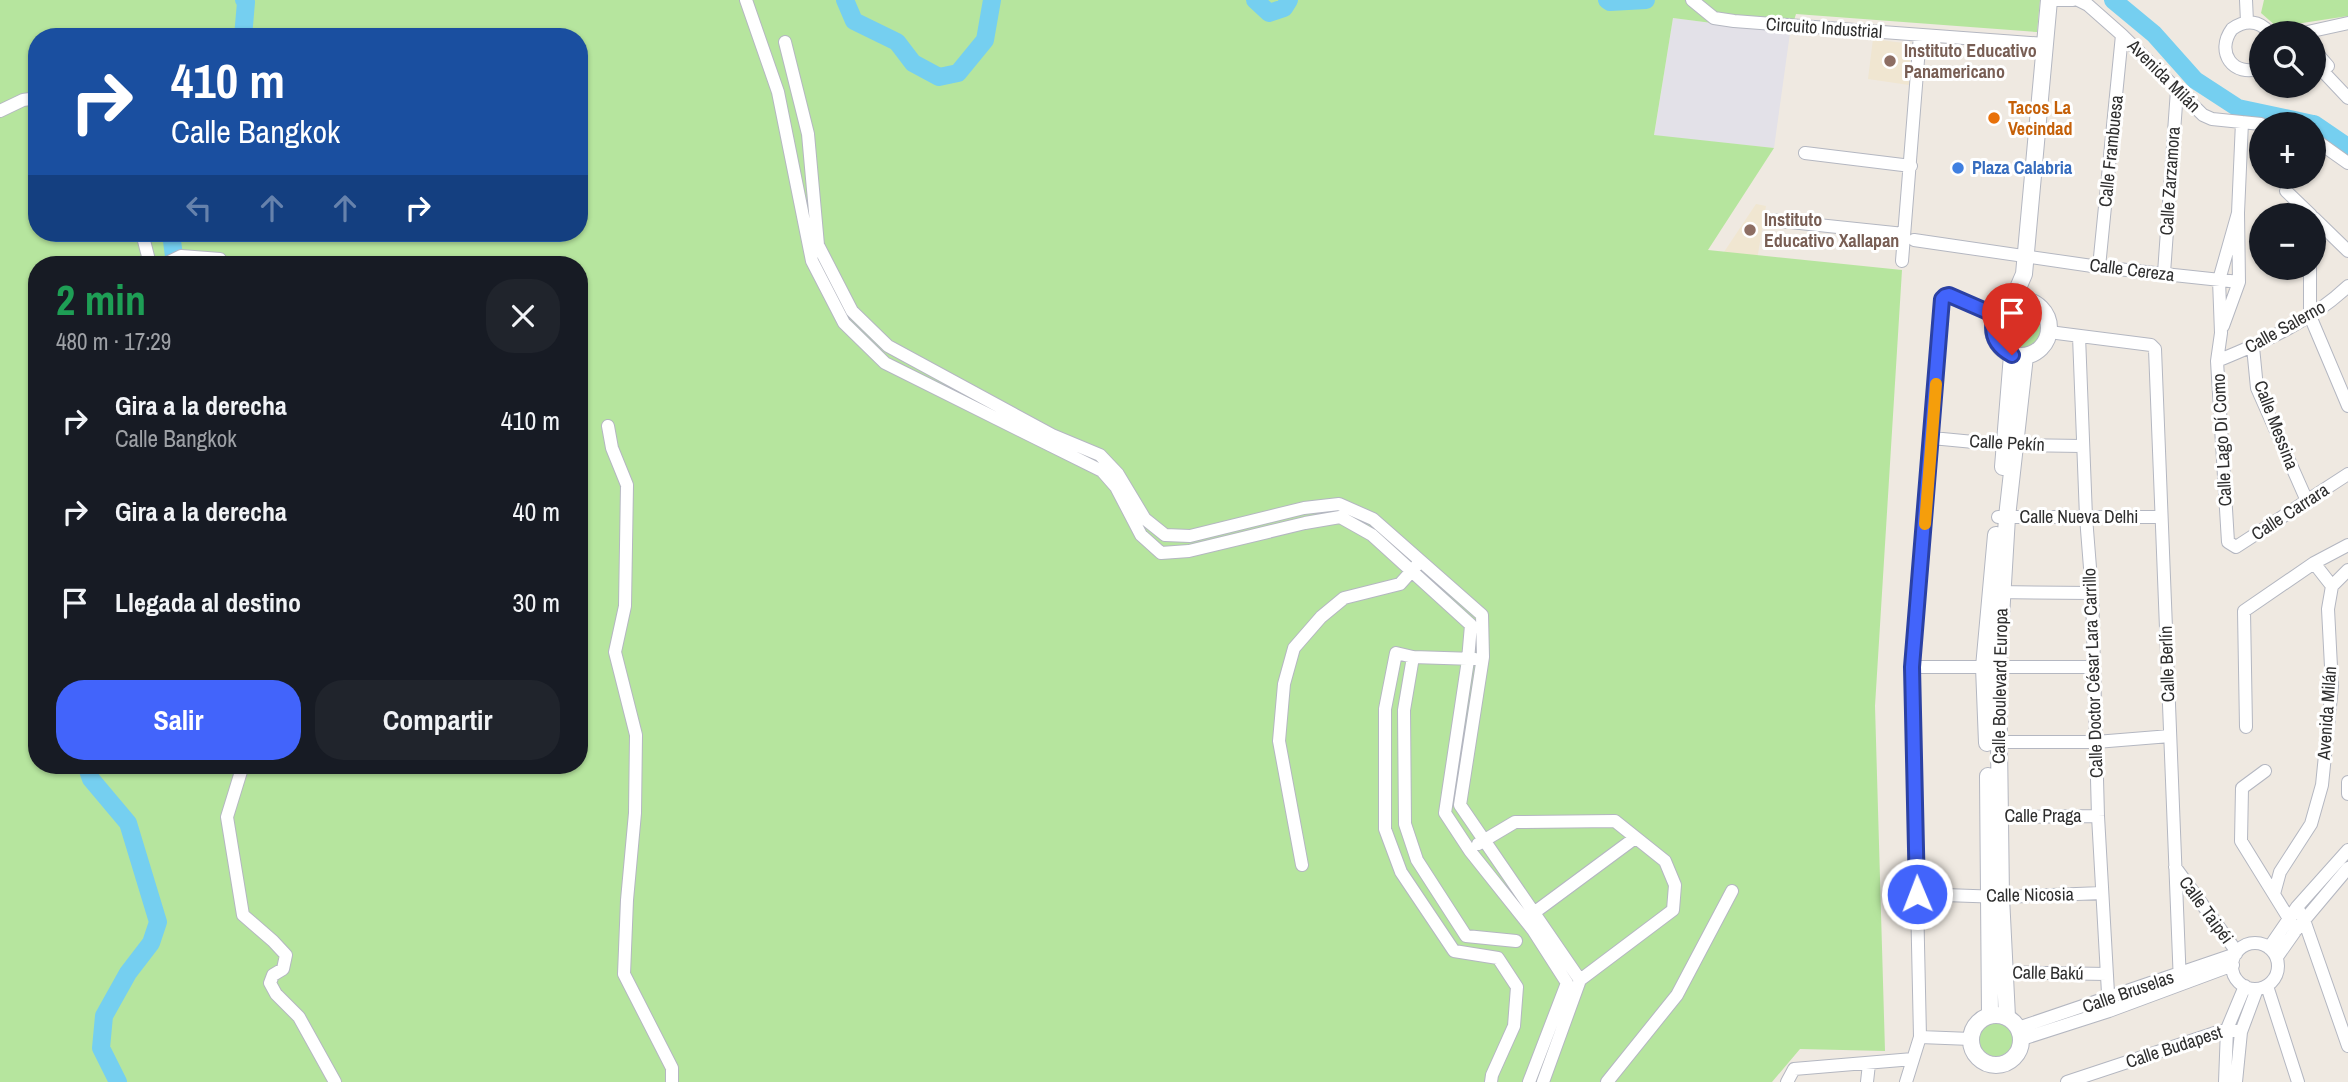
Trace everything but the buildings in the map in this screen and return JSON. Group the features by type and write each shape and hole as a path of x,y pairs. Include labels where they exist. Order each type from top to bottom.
{"main road":[{"path":"2024,274 2032,302 2046,314 2049,332 2041,348 2018,355 2003,350 1993,334 1995,315 2015,295 2024,274 2049,0"},
{"path":"2007,303 2015,300 2032,302"},
{"name":"Calle Boulevard Europa","path":"1990,1016 1997,972 1991,667 2018,355"},
{"name":"Calle Boulevard Europa","path":"1997,972 2016,1028"},
{"path":"1990,1016 2016,1028 2017,1055 2012,1060 1993,1065 1975,1055 1971,1039 1977,1024 1990,1016"},
{"path":"1989,1082 1993,1065"}],"street":[{"path":"746,0 778,92 812,261 844,323 885,363 1102,471 1116,487 1140,535 1161,553 1189,551 1340,517 1372,535 1471,625 1445,813 1470,851 1536,922 1567,983 1529,1082"},
{"name":"Avenida Milán","path":"2049,0 2076,0 2088,5 2203,115 2212,119 2249,123"},
{"path":"2246,0 2247,22 2232,29 2227,36 2225,52 2235,66 2249,71"},
{"name":"Circuito Industrial","path":"1693,1 1714,18 1734,21 2045,44"},
{"path":"2326,28 2348,23"},
{"path":"1902,261 1909,237 1920,35"},
{"name":"Calle Frambuesa","path":"2099,267 2122,35"},
{"path":"785,42 808,134 818,245 852,311 888,346 1052,435 1100,455 1118,474 1146,519 1164,536 1190,536 1304,508 1339,504 1373,519 1482,615 1483,657 1460,805 1536,922 1580,980"},
{"path":"2326,63 2348,86"},
{"path":"2326,75 2348,98"},
{"name":"Calle Zarzamora","path":"2164,273 2177,90"},
{"path":"0,111 28,99"},
{"path":"2239,282 2238,213 2242,122"},
{"path":"2326,147 2348,163"},
{"path":"1805,153 1911,166"},
{"path":"2286,191 2298,203"},
{"name":"Calle Lago Dí Como","path":"2231,546 2228,542 2217,362 2221,333 2219,280 2238,213"},
{"name":"Calle Cereza","path":"1770,220 1909,237 2099,267 2239,282"},
{"path":"2326,230 2348,251"},
{"path":"2310,280 2310,316 2348,405"},
{"name":"Calle Lago Dí Como","path":"2221,333 2239,282"},
{"name":"Calle Salerno","path":"2217,362 2253,347 2310,316 2327,306 2348,286"},
{"path":"1906,1082 1920,1037 1912,667 1942,299 1949,295 1995,315"},
{"path":"2049,332 2079,335"},
{"name":"Calle Berlín","path":"2079,335 2151,345 2155,349 2179,979"},
{"name":"Calle Doctor César Lara Carrillo","path":"2079,335 2082,446 2092,593 2098,816 2109,1005"},
{"name":"Calle Messina","path":"2253,347 2257,388 2306,501"},
{"path":"608,426 612,448 627,485 625,606 615,652 636,735 635,813 624,974 672,1068 672,1082"},
{"name":"Calle Pekín","path":"1932,438 2011,445 2082,446"},
{"name":"Calle Carrara","path":"2231,546 2236,547 2348,474"},
{"name":"Calle Nueva Delhi","path":"2002,517 2161,517"},
{"path":"2246,727 2244,611 2314,563 2348,545"},
{"path":"1302,865 1279,741 1284,684 1294,648 1321,617 1344,598 1400,584 1420,561"},
{"path":"2314,563 2332,586 2348,570"},
{"name":"Avenida Milán","path":"2274,894 2280,872 2311,824 2322,785 2333,686 2329,609 2332,586"},
{"path":"1997,592 2092,593"},
{"path":"1483,657 1468,660 1413,657 1396,653 1385,709 1385,830 1401,872 1454,951 1498,958 1517,987 1514,1026 1491,1082"},
{"path":"1413,657 1404,710 1405,824 1417,860 1465,936 1516,941"},
{"path":"1912,667 2093,667"},
{"path":"1992,742 2096,742 2170,736"},
{"path":"2265,771 2242,788 2241,841 2287,920 2300,925"},
{"path":"240,774 227,817 243,915 286,955 283,969 273,975 270,983 276,994 299,1017 335,1082"},
{"path":"2348,782 2348,794"},
{"name":"Calle Praga","path":"1994,817 2098,816"},
{"path":"1470,851 1515,822 1615,821 1665,861 1675,885 1673,910 1580,980 1542,1082"},
{"path":"1498,958 1635,838"},
{"path":"2225,1082 2227,1029 2256,987 2276,976 2278,970 2273,952 2287,920 2348,850"},
{"name":"Calle Taipéi","path":"2174,866 2235,957"},
{"path":"2273,952 2348,869"},
{"path":"1607,1082 1677,995 1732,891"},
{"name":"Calle Nicosia","path":"1917,894 1994,897 2102,893"},
{"path":"2297,907 2300,925 2348,1046"},
{"path":"2273,952 2255,943 2248,944 2235,957 2235,977 2256,987 2298,1082"},
{"name":"Calle Bruselas","path":"2016,1028 2109,1005 2235,957"},
{"name":"Calle Bakú","path":"1997,972 2108,974"},
{"path":"2236,1082 2241,1032 2256,987"},
{"name":"Calle Budapest","path":"2067,1082 2227,1029 2241,1032"},
{"path":"1920,1037 1971,1039"},
{"path":"1787,1082 1794,1069 1913,1059"},
{"path":"1867,1082 1869,1064"}],"shaded area":[{"path":"1673,18 1790,33 1774,148 1654,136"},
{"name":"Instituto Educativo Panamericano","path":"1873,39 1911,44 1909,85 1868,79"},
{"name":"Instituto Educativo Xallapan","path":"1756,204 1766,206 1757,260 1722,255"}],"green space":[{"path":"0,0 2040,0 2037,32 1796,14 1790,33 1673,18 1654,135 1774,148 1708,250 1902,270 1875,706 1885,1051 1800,1049 1772,1082 0,1082"},
{"path":"2264,0 2348,0 2348,16 2316,21 2270,21 2261,13"},
{"path":"2020,305 2029,306 2036,311 2041,318 2041,336 2036,343 2029,348 2020,349 2011,348 2004,343 1999,336 1998,327 1999,318 2004,311 2011,306"},
{"path":"1997,1021 2010,1027 2016,1040 2010,1053 1997,1059 1984,1053 1978,1040 1984,1027"}],"waterway":[{"path":"244,0 244,28"},
{"path":"845,0 854,21 897,42 913,63 939,77 958,73 985,40 992,0"},
{"path":"1255,0 1269,13 1284,8 1289,0"},
{"path":"1607,0 1646,0"},
{"path":"2113,0 2154,34 2195,80 2238,108 2257,112"},
{"path":"2326,132 2348,147"},
{"path":"172,242 174,256"},
{"path":"89,774 128,823 158,922 151,943 128,973 104,1016 101,1048 118,1082"}],"slow traffic":[{"path":"1925,524 1936,384"}],"place":[{"name":"Instituto Educativo Panamericano","path":"1890,61"},
{"name":"Tacos La Vecindad","path":"1994,118"},
{"name":"Plaza Calabria","path":"1958,168"},
{"name":"Instituto Educativo Xallapan","path":"1750,230"}],"route":[{"path":"1917,894 1912,667 1942,299 1949,295 1995,315 1993,334 2003,350 2012,355"}]}
